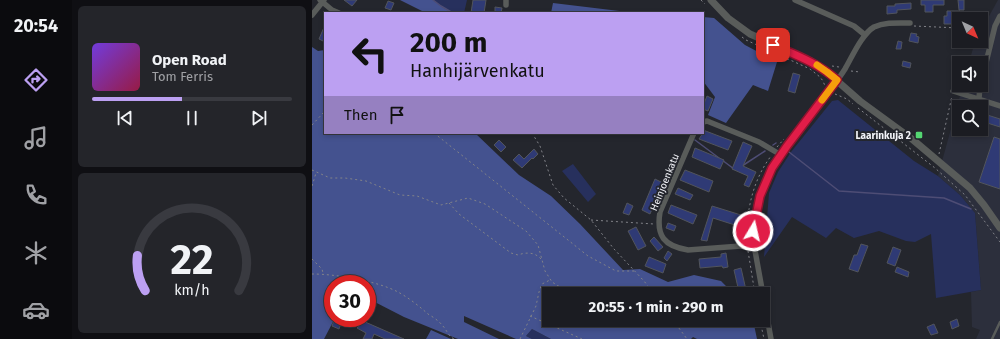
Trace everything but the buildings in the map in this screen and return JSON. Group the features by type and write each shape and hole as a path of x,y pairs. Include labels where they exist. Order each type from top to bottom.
{"street":[{"path":"711,0 728,18 750,34 811,61 827,72 860,101 938,160 970,188 1000,228"},
{"path":"795,0 854,26 865,35"},
{"path":"312,16 323,1 332,10 337,12"},
{"path":"988,56 995,26 1000,16"},
{"path":"771,339 754,245 753,231 760,196 765,182 781,155 845,69 865,35 874,28 884,24 910,23"},
{"path":"956,92 1000,106"},
{"path":"978,99 979,92"},
{"path":"704,122 707,121 759,142 781,155"},
{"name":"Heinjoenkatu","path":"694,134 660,212 658,224 662,238 677,248 688,250 754,245"}],"lane":[{"path":"992,339 1000,322"}],"path":[{"path":"910,23 914,26 952,28"},
{"path":"988,28 995,26"},
{"path":"832,66 860,72"},
{"path":"829,91 847,99 935,168 966,195 1000,242"},
{"path":"938,160 953,92"},
{"path":"312,125 324,112"},
{"path":"435,134 588,256 616,271 634,271"},
{"path":"533,134 540,146 553,185 564,198 591,220 614,250 648,287"},
{"path":"312,170 330,178 346,178 366,181 400,195 417,196 441,205 468,198 484,204 526,231 538,245 545,271 552,282 560,287"},
{"path":"312,186 316,173"},
{"path":"449,203 459,214 511,253 518,255 523,253 532,253 538,255 542,260"},
{"path":"591,220 658,224"},
{"path":"312,259 322,269 324,274"},
{"path":"312,274 324,274 379,285 398,292 442,325 451,338 454,339"},
{"path":"520,339 536,306 542,284 550,279"},
{"path":"530,316 582,339"},
{"path":"678,327 687,339"},
{"path":"761,327 764,339"}],"shaded area":[{"path":"400,0 433,0 451,12 424,12"},
{"path":"433,0 467,0 464,12 447,10"},
{"path":"998,0 1000,0 1000,339 976,339 980,330 972,327 971,292 981,290 975,213 960,195 938,176 952,125 952,136 988,136 988,100 959,100 961,92 988,92 988,56 971,56 973,48 988,48 988,18"},
{"path":"553,3 628,12 551,12"},
{"path":"704,17 714,18 745,45 777,62 768,91 753,85 726,123 708,115 715,97 704,82"},
{"path":"312,47 318,51 324,50 324,134 476,134 519,175 551,196 580,224 623,270 640,269 668,282 694,275 721,281 727,287 542,287 542,327 754,327 757,339 697,339 693,337 691,339 551,339 532,329 526,336 532,339 516,339 464,316 464,322 499,339 458,339 404,317 376,303 376,275 324,275 324,327 330,327 324,339 312,339"},
{"path":"838,100 914,161 938,176 960,195 975,213 981,290 936,298 931,234 915,242 906,241 879,231 854,238 836,228 826,238 792,217 764,257 769,193 778,172 791,152 832,101"},
{"path":"573,164 596,194 588,202 562,171"},
{"path":"532,329 551,339 532,339 526,336"},
{"path":"431,330 451,339 426,339"}],"waterway":[{"path":"433,0 451,12"},
{"path":"695,140 719,158"},
{"path":"742,166 765,151"},
{"path":"789,152 839,191 944,198 971,209"},
{"path":"722,160 734,169"}],"slow traffic":[{"path":"817,65 837,80 822,100"}],"place":[{"name":"Laarinkuja 2","path":"919,135"}],"route":[{"path":"753,231 760,196 772,168 837,80 811,61 773,45"}]}
